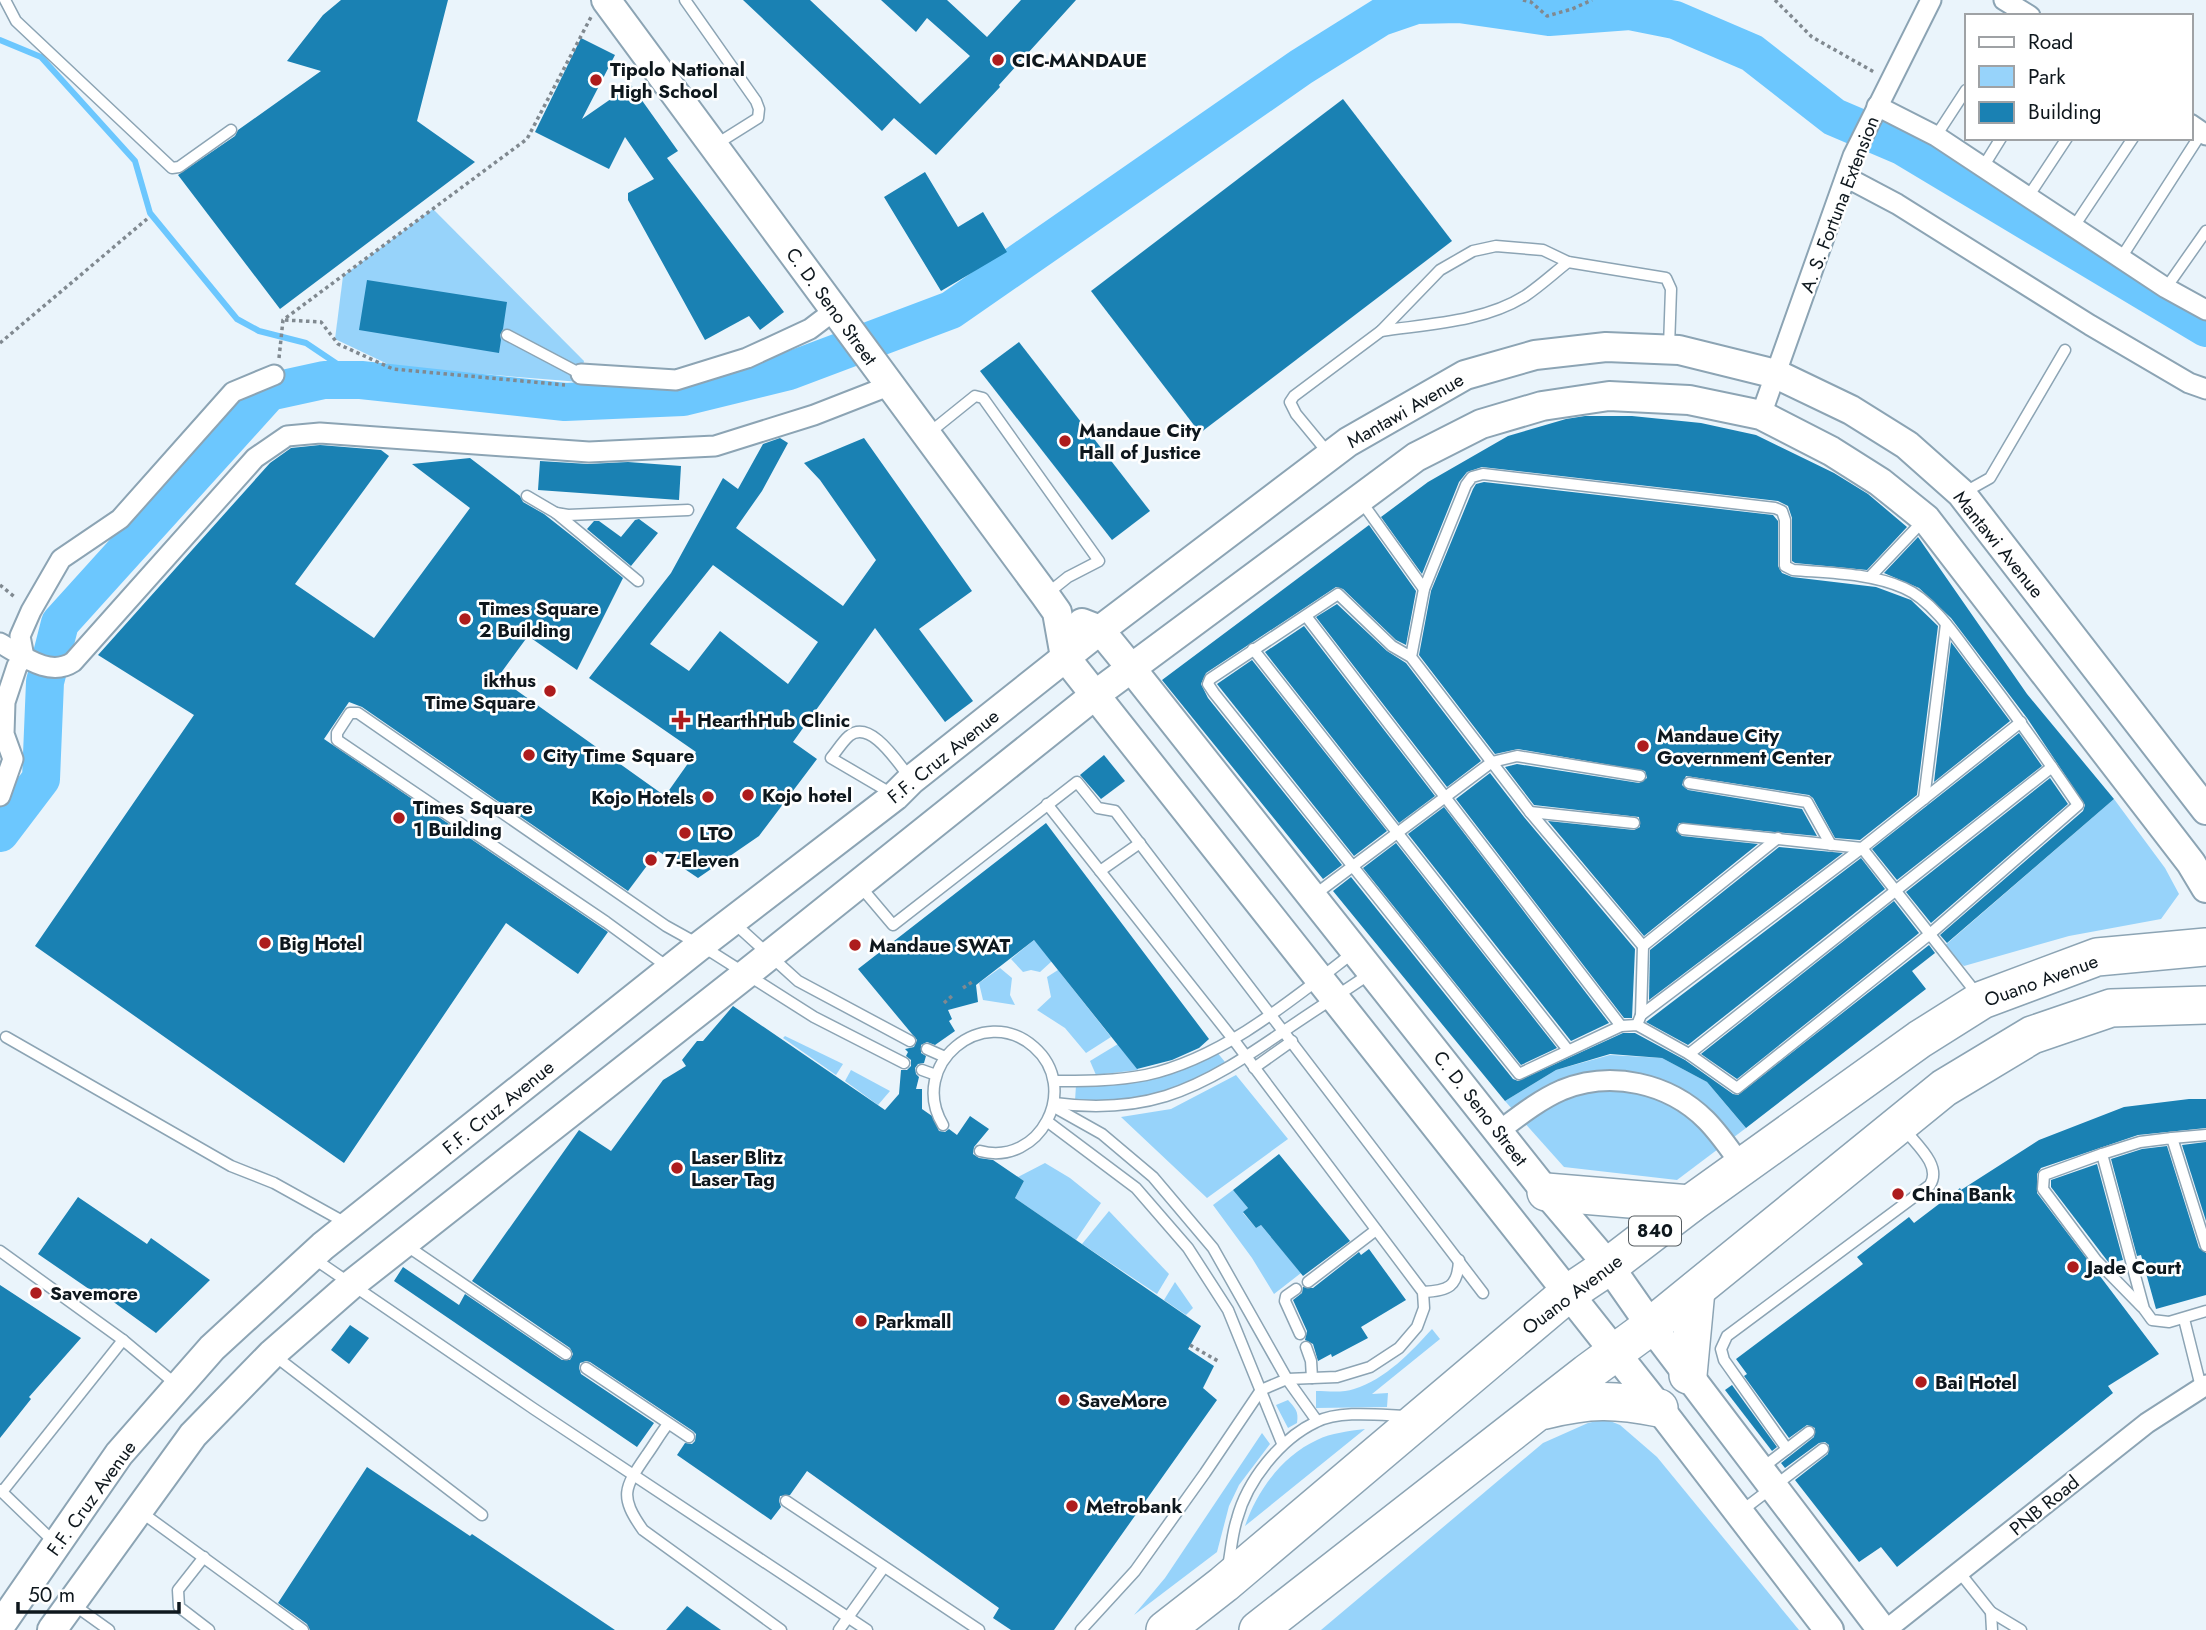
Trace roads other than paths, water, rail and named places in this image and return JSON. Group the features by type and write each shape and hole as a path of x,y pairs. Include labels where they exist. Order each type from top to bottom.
{"highway":[{"name":"Ouano Avenue","path":"1166,1630 1567,1294 1920,1040 1982,1000 2097,957 2206,947"},
{"path":"1258,1630 1651,1326 1944,1088 2032,1035 2111,1008 2206,1005"},
{"path":"1546,1192 1690,1204"},
{"path":"1688,1375 1696,1290"},
{"path":"1538,1412 1581,1401 1612,1401 1659,1408"}],"street":[{"name":"A. S. Fortuna Extension","path":"1760,415 1853,156 1931,0"},
{"name":"C. D. Seno Street","path":"601,4 714,146 1051,604 1065,657 1659,1408 1829,1630"},
{"path":"1874,111 1936,136 2166,288 2206,310"},
{"path":"1846,177 1897,204 2090,325 2189,383 2206,389"},
{"path":"581,374 676,380 747,358 810,328 842,318"},
{"name":"Mantawi Avenue","path":"1065,657 1329,455 1465,375 1535,355 1583,348 1669,349 1719,358 1776,374 1851,410 1907,445 1961,494 2206,810"},
{"path":"39,663 20,636 61,559 120,519 233,391 274,375"},
{"path":"0,643 39,663 64,668 74,662 255,458 287,436 320,433 589,452 715,446 814,415 886,378"},
{"path":"52,1630 193,1435 272,1354 352,1284 1095,695 1359,497 1416,457 1481,424 1542,406 1609,396 1689,400 1760,415 1841,457 1880,482 1926,519 2191,863 2206,888"},
{"name":"C. D. Seno Street","path":"1051,604 1100,630 1131,668 1546,1192 1609,1266 1688,1375 1884,1630"},
{"name":"F.F. Cruz Avenue","path":"0,1626 120,1454 212,1348 312,1257 1065,657"},
{"path":"0,796 5,769 13,759 2,732 7,674 17,666 39,663"},
{"path":"1275,923 1313,896"},
{"path":"1499,1131 1546,1098 1563,1090 1599,1081 1637,1083 1666,1092 1692,1107 1707,1121 1742,1167"},
{"name":"PNB Road","path":"1884,1630 1960,1573 2147,1423 2204,1386"}],"lane":[{"path":"5,0 16,21 172,168 179,167 231,130"},
{"path":"685,0 757,101 759,109 758,118 714,146"},
{"path":"1936,136 1965,92"},
{"path":"2121,258 2200,131"},
{"path":"1982,168 2000,140"},
{"path":"2028,197 2066,140"},
{"path":"2073,228 2132,140"},
{"path":"2166,288 2206,231"},
{"path":"1329,455 1296,414 1290,402 1294,396 1381,331 1440,270 1473,251 1496,246 1543,250 1569,262 1666,278 1671,289 1669,349"},
{"path":"1381,331 1487,312 1524,297 1569,262"},
{"path":"507,335 581,374"},
{"path":"1961,494 1990,478 2065,350"},
{"path":"927,435 975,396 983,398 1099,561 1068,577 1051,604"},
{"path":"1411,657 1424,589 1466,485 1472,477 1483,474 1775,508 1782,511 1785,520 1785,566 1793,570 1870,577 1906,589 1924,602 1946,624 2021,722 2078,806 1930,934 1737,1088 1639,1020"},
{"path":"527,496 556,513 639,581"},
{"path":"1359,497 1424,589"},
{"path":"556,513 568,515 688,510"},
{"path":"1870,577 1926,519"},
{"path":"1639,1020 1643,946 1530,812 1411,657 1392,646 1338,594 1210,679 1208,684 1518,1074 1620,1026 1639,1020 2021,722"},
{"path":"1306,616 1620,1026"},
{"path":"1924,799 1946,624"},
{"path":"1253,649 1568,1050"},
{"path":"671,969 337,740 337,733 351,713 358,713 666,926 814,1017 904,1063"},
{"path":"867,733 876,737 903,788 831,758 849,736 867,733"},
{"path":"1313,896 1492,762 1517,756 1640,776"},
{"path":"1689,1055 2052,767"},
{"path":"857,883 893,925 1077,782 1098,808 1115,811 1483,1293"},
{"path":"1689,783 1807,802 1831,845"},
{"path":"1047,804 1233,1039 1423,1292 1424,1308 1417,1327 1399,1348 1370,1367 1337,1377 1287,1379 1261,1390 1135,1572 1082,1630"},
{"path":"1530,812 1634,823"},
{"path":"1683,829 1862,848 1982,1000"},
{"path":"1643,946 1778,838"},
{"path":"1100,871 1140,843"},
{"path":"732,921 798,981 910,1041"},
{"path":"1054,1081 1099,1081 1144,1075 1186,1062 1233,1039 1270,1013 1326,988 1364,961"},
{"path":"1054,1105 1108,1106 1150,1100 1198,1083 1284,1031 1326,988 1364,961"},
{"path":"943,1125 935,1104 934,1089 936,1075 945,1057 955,1047 980,1034 1008,1033 1021,1038 1043,1056 1054,1081 1054,1105 1048,1122 1039,1134 1014,1150 1000,1153 980,1151"},
{"path":"6,1037 231,1166 285,1189 350,1225"},
{"path":"1254,1068 1292,1041"},
{"path":"927,1049 945,1057"},
{"path":"922,1070 936,1075"},
{"path":"1054,1105 1102,1134 1153,1177 1213,1248 1287,1379 1317,1421"},
{"path":"1048,1122 1136,1188 1188,1248 1228,1310 1282,1443"},
{"path":"1787,1449 1724,1360 1721,1349 1727,1336 1930,1185 1934,1179 1934,1170 1900,1124"},
{"path":"2206,1135 2140,1142 2102,1154 2044,1175 2043,1189 2096,1259 2152,1320 2169,1322 2206,1311"},
{"path":"2172,1138 2206,1247"},
{"path":"2102,1154 2144,1309"},
{"path":"1308,1282 1376,1230"},
{"path":"403,1244 566,1354"},
{"path":"0,1251 123,1340 178,1387"},
{"path":"312,1257 534,1409 867,1630"},
{"path":"1423,1292 1437,1292 1450,1287 1457,1279 1459,1260"},
{"path":"1296,1289 1286,1296 1285,1301 1300,1334"},
{"path":"2183,1319 2204,1386"},
{"path":"57,1545 1,1491 123,1340"},
{"path":"1306,1347 1311,1361 1312,1378"},
{"path":"272,1354 482,1515"},
{"path":"586,1368 689,1437"},
{"path":"1224,1584 1237,1517 1258,1473 1282,1443 1317,1421 1350,1415 1420,1417"},
{"path":"668,1424 627,1485 627,1499 632,1514 643,1530 780,1630"},
{"path":"1740,1513 1787,1449 1809,1432"},
{"path":"1767,1478 1823,1450"},
{"path":"786,1501 979,1630"},
{"path":"138,1510 303,1630"},
{"path":"204,1557 178,1590 179,1606 209,1630"},
{"path":"839,1630 884,1567"},
{"path":"1960,1573 1991,1612 2021,1630"},
{"path":"70,1603 109,1630"},
{"path":"1991,1612 1993,1630"}],"waterway":[{"path":"1464,0 1465,4"},
{"path":"0,833 41,779 45,682 60,623 269,392 324,380 361,380 565,402 683,397 789,371 951,310 1301,67 1381,17 1416,5 1459,4 1549,17 1630,11 1675,20 1752,53 1834,117 1902,146 2206,328"},
{"path":"0,40 41,57 135,161 150,213 237,319 259,331 306,343 361,380"}],"place":[{"name":"CIC-MANDAUE","path":"998,60"},
{"name":"Tipolo National High School","path":"596,80"},
{"name":"Mandaue City Hall of Justice","path":"1065,441"},
{"name":"Times Square 2 Building","path":"465,619"},
{"name":"ikthus Time Square","path":"550,691"},
{"name":"HearthHub Clinic","path":"681,720"},
{"name":"Mandaue City Government Center","path":"1643,746"},
{"name":"City Time Square","path":"529,755"},
{"name":"Kojo hotel","path":"748,795"},
{"name":"Kojo Hotels","path":"708,797"},
{"name":"Times Square 1 Building","path":"399,818"},
{"name":"LTO","path":"685,833"},
{"name":"7-Eleven","path":"651,860"},
{"name":"Big Hotel","path":"265,943"},
{"name":"Mandaue SWAT","path":"855,945"},
{"name":"Laser Blitz Laser Tag","path":"677,1168"},
{"name":"China Bank","path":"1898,1194"},
{"name":"Jade Court","path":"2073,1267"},
{"name":"Savemore","path":"36,1293"},
{"name":"Parkmall","path":"861,1321"},
{"name":"Bai Hotel","path":"1921,1382"},
{"name":"SaveMore","path":"1064,1400"},
{"name":"Metrobank","path":"1072,1506"}]}
